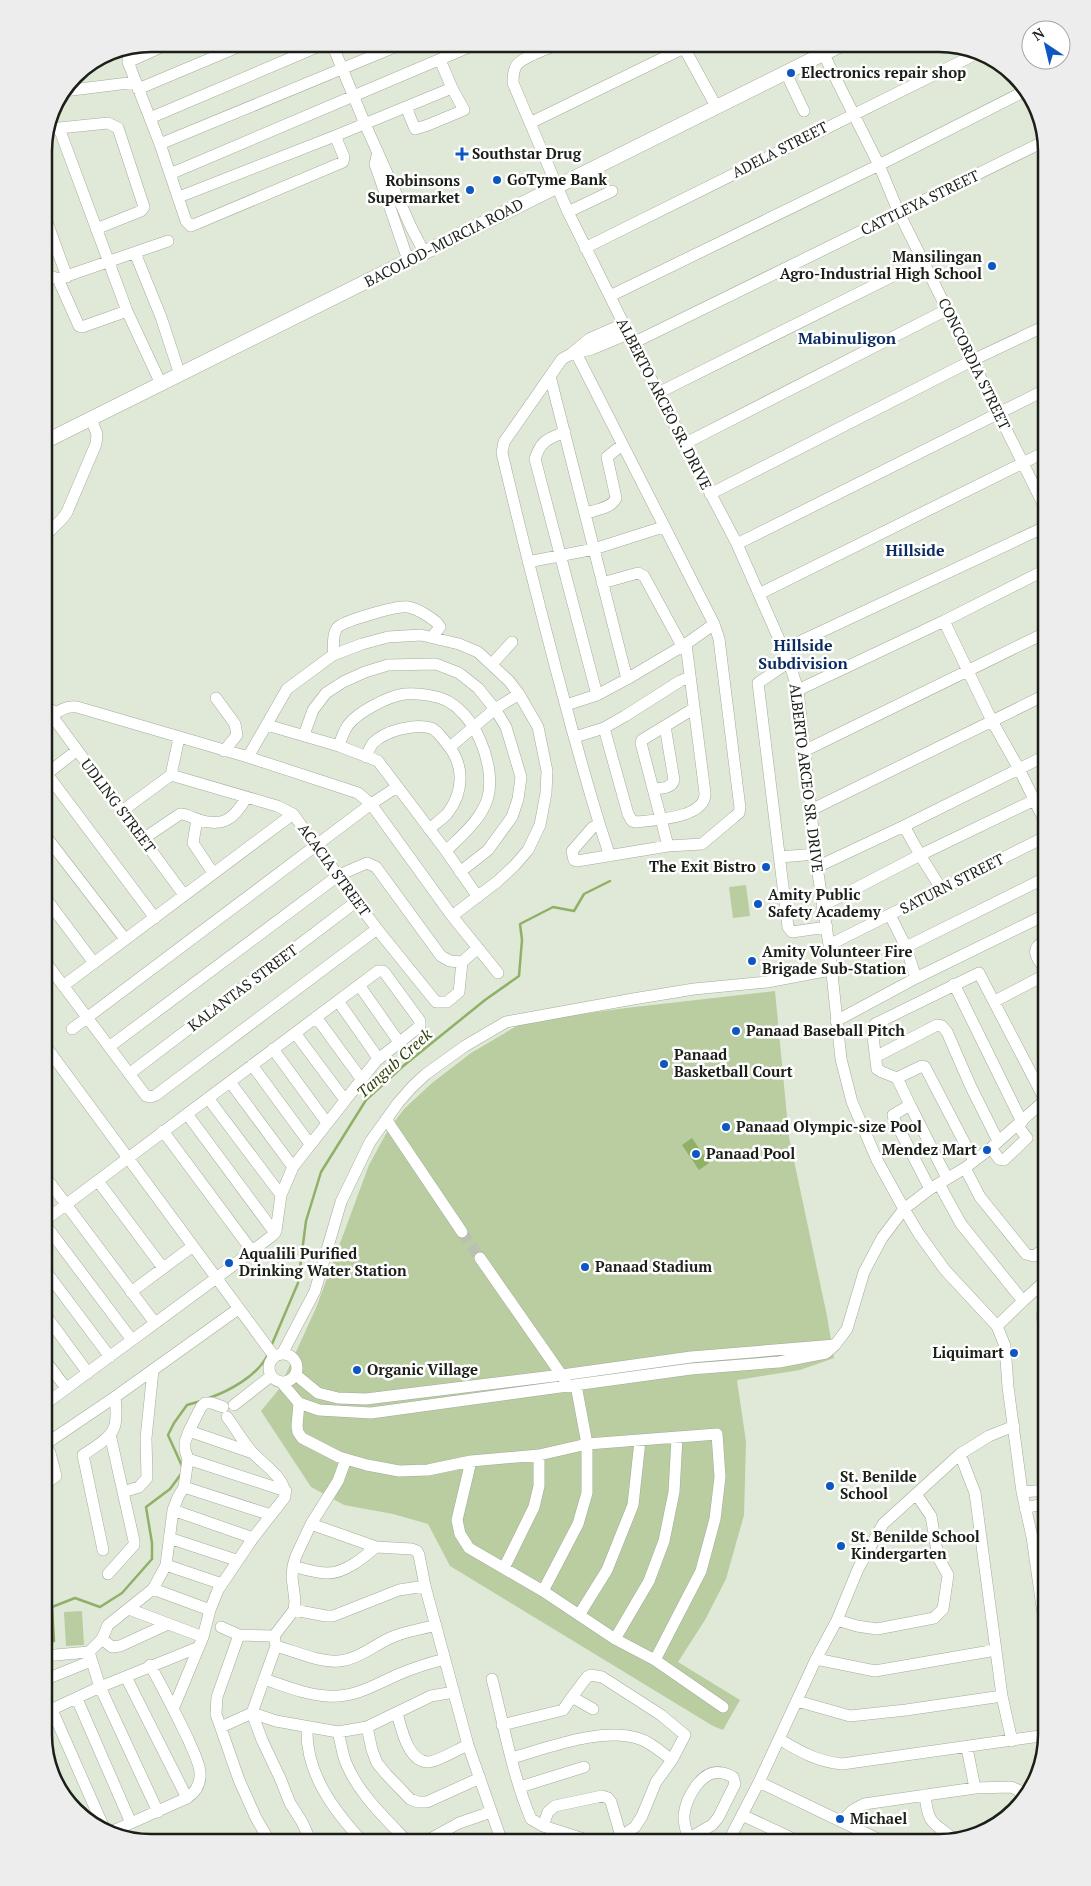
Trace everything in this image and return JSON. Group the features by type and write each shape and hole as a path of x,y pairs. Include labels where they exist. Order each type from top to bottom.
{"main road":[{"name":"BACOLOD-MURCIA ROAD","path":"53,438 824,53"}],"street":[{"path":"128,62 150,52"},
{"path":"73,91 137,86 225,52"},
{"path":"150,118 305,52"},
{"path":"335,52 378,152 374,161 386,179 424,252"},
{"path":"160,144 382,52"},
{"path":"170,174 457,52"},
{"name":"ALBERTO ARCEO SR. DRIVE","path":"529,52 513,70 513,82 556,187 658,393 737,544 789,662 798,690 817,866 829,945 836,1021 841,1059 852,1102 877,1160 919,1234 945,1270 997,1326 1005,1346 1008,1387 1022,1492 1032,1537 1038,1579"},
{"path":"530,123 671,53"},
{"path":"690,53 717,108"},
{"name":"CONCORDIA STREET","path":"824,53 879,165 899,213 1038,494"},
{"path":"128,55 128,62 160,144 186,221 191,226 343,162 344,157 335,136"},
{"name":"ADELA STREET","path":"585,248 969,57"},
{"path":"406,107 415,129 464,110 440,60"},
{"path":"786,73 804,111"},
{"path":"179,197 452,88"},
{"path":"610,296 879,165 1020,94"},
{"path":"55,129 108,123 118,128 144,207 141,211 96,228"},
{"path":"59,128 127,311 161,384"},
{"name":"CATTLEYA STREET","path":"574,353 592,349 899,213 1038,144"},
{"path":"386,179 408,260"},
{"path":"568,212 612,190"},
{"path":"399,232 411,227"},
{"path":"53,276 62,278 168,241"},
{"path":"53,246 79,326 82,327 127,311"},
{"path":"135,253 161,317 180,375"},
{"path":"658,393 923,261"},
{"path":"684,444 948,309"},
{"path":"710,494 973,360 1038,330"},
{"path":"599,824 581,838 572,851 572,856 576,861 610,856 668,846 702,844 734,817 740,808 719,640 714,624 574,353 562,359 502,447 502,454 566,705 599,824 610,856"},
{"path":"550,376 627,680"},
{"path":"737,544 1038,394"},
{"path":"53,527 67,512 94,449 97,434 91,419"},
{"path":"565,432 544,440 538,450 536,459 597,695"},
{"path":"586,513 615,502 616,498 606,457 622,445"},
{"path":"759,594 1038,455"},
{"path":"528,562 594,549 663,527"},
{"path":"784,649 1038,530"},
{"path":"602,583 638,573 644,576 684,645 706,797 692,813 660,819 632,821 628,814 604,728"},
{"path":"798,690 1038,573"},
{"path":"333,655 334,633 341,624 389,608 408,607 437,622 440,627 432,637"},
{"path":"944,620 992,721 1038,806"},
{"path":"566,705 597,695 627,680 714,624"},
{"path":"248,757 287,689 333,655 388,637 421,635 459,644 478,652 509,681 519,694 538,727 547,771 546,793 540,825 528,850 515,865 478,897 452,916"},
{"path":"804,751 1038,636"},
{"path":"492,664 512,642"},
{"path":"789,662 758,683 790,931 826,927"},
{"path":"304,735 313,710 326,693 364,672 388,665 436,664 458,673 478,688 495,709 509,734 521,777 518,799 512,817 488,850 460,872"},
{"path":"575,737 604,728 680,681 690,677"},
{"path":"338,746 348,725 367,709 404,694 442,698 458,708 473,727 484,748 488,766 488,796 472,826 446,850"},
{"path":"450,747 495,709 519,694"},
{"path":"216,698 237,728 238,736 224,751"},
{"path":"811,810 1038,698"},
{"path":"53,716 70,706 248,757 358,793 371,804 452,916 498,973"},
{"path":"668,846 641,744 642,740 693,709"},
{"name":"UDLING STREET","path":"53,719 184,895"},
{"path":"267,725 338,746 378,762 446,850 478,897"},
{"path":"653,789 669,787 674,780 665,726"},
{"path":"366,756 372,744 383,735 399,729 415,727 432,728 450,747 456,756 461,784 456,800 446,814 429,829"},
{"path":"122,811 172,775 180,738"},
{"path":"53,769 76,751"},
{"path":"817,866 904,826 1038,760"},
{"name":"ACACIA STREET","path":"172,775 277,806 293,814 377,929 436,1002 447,1002 459,992 462,962"},
{"path":"53,785 155,918"},
{"path":"72,1029 371,804 397,787"},
{"path":"143,839 180,814 218,823 227,820 238,812 246,798"},
{"path":"822,906 920,855 1038,798"},
{"path":"63,986 293,814"},
{"path":"197,819 193,843 213,873"},
{"path":"904,826 942,890"},
{"name":"SATURN STREET","path":"829,945 1038,841"},
{"path":"53,845 125,939"},
{"path":"780,858 816,854"},
{"path":"109,1047 339,875 366,864 372,864 376,867 441,956 450,961 462,962 478,948"},
{"path":"906,947 1038,881"},
{"name":"KALANTAS STREET","path":"129,1074 357,901"},
{"path":"53,907 94,962"},
{"path":"890,915 906,947 916,978"},
{"path":"836,1021 916,978 1038,918"},
{"path":"52,972 146,1096 151,1097 377,929"},
{"path":"1038,944 1035,953 1038,959"},
{"path":"830,970 767,982 633,999 506,1022 471,1042 426,1074 403,1098 370,1142 341,1202 315,1291 278,1355 270,1362 269,1370 271,1376 282,1383 299,1403 319,1410 371,1413 691,1369 779,1362 826,1353 835,1345 847,1329 864,1272 882,1238 904,1209 969,1165 995,1145 1038,1106"},
{"path":"52,1216 378,971 383,971 420,1021 420,1026 378,1058 293,1167 281,1195 275,1233 217,1278 52,1399"},
{"path":"939,1184 898,1078 879,1071 876,1064 877,1056 872,1028 875,1024 980,973 1038,1084"},
{"path":"995,1001 1038,980"},
{"path":"877,1056 937,1025 942,1026 947,1032 971,1088 999,1159 1004,1160 1011,1154 1027,1138 954,984"},
{"path":"359,985 399,1042"},
{"path":"338,1001 378,1058"},
{"path":"316,1017 362,1080"},
{"path":"295,1033 345,1100"},
{"path":"273,1050 327,1123"},
{"path":"52,1056 238,1309 278,1355"},
{"path":"252,1065 310,1144"},
{"path":"898,1078 922,1066 929,1072 969,1165 980,1197 1026,1254 1034,1256 1038,1253"},
{"path":"230,1082 293,1167"},
{"path":"208,1098 281,1195"},
{"path":"910,1105 893,1115 894,1119 939,1184 961,1224 1023,1302"},
{"path":"187,1114 275,1233"},
{"path":"386,1119 462,1232"},
{"path":"163,1131 252,1251"},
{"path":"98,1181 163,1268"},
{"path":"52,1186 155,1323"},
{"path":"52,1233 132,1340"},
{"path":"131,1292 193,1246"},
{"path":"480,1258 562,1375 572,1385 587,1444 587,1493 578,1524 543,1591"},
{"path":"52,1279 110,1357"},
{"path":"997,1326 1038,1288"},
{"path":"52,1439 115,1397 238,1309"},
{"path":"52,1325 88,1373"},
{"path":"296,1375 318,1393 338,1398 366,1399 691,1357 835,1345"},
{"path":"278,1355 288,1354 295,1360 298,1370 290,1381 282,1383"},
{"path":"52,1370 66,1388"},
{"path":"123,1492 139,1487 147,1478 146,1438 153,1370"},
{"path":"228,1410 271,1376"},
{"path":"103,1550 83,1455 110,1434 116,1424 115,1397"},
{"path":"52,1676 90,1656 102,1639 108,1625 153,1589 166,1565 173,1510 184,1487 188,1458 185,1442 188,1431 200,1407 205,1403 212,1402 228,1410 253,1453 275,1475 286,1491 286,1497 236,1560 222,1584 210,1610 201,1642 174,1708"},
{"path":"299,1403 297,1426 302,1438 343,1458 400,1471 428,1470 471,1461 539,1454 587,1444 717,1434 720,1477 715,1519 701,1571 654,1660"},
{"path":"732,1834 759,1782 816,1659 837,1620 858,1569 883,1524 960,1454 989,1436 1014,1426"},
{"path":"188,1431 253,1453"},
{"path":"108,1574 134,1545 134,1537 110,1434"},
{"path":"615,1639 649,1581 664,1541 674,1492 676,1438"},
{"path":"579,1615 608,1570 633,1505 640,1441"},
{"path":"504,1568 534,1507 539,1486 539,1454"},
{"path":"960,1454 975,1493 1002,1696 1012,1741"},
{"path":"188,1458 286,1491"},
{"path":"307,1833 290,1803 252,1713 275,1641 294,1610 293,1566 311,1524 338,1481 343,1458"},
{"path":"52,1461 56,1476 52,1479"},
{"path":"471,1461 456,1520 460,1534 469,1548 543,1591 615,1639 654,1660 723,1707"},
{"path":"184,1487 272,1515"},
{"path":"1022,1492 1038,1491"},
{"path":"837,1620 877,1629 934,1618 943,1609 948,1575 938,1557 930,1516 916,1494"},
{"path":"1025,1508 1038,1505"},
{"path":"173,1510 253,1538"},
{"path":"311,1524 376,1548 412,1549 417,1552 468,1745 498,1833"},
{"path":"170,1538 236,1560"},
{"path":"293,1566 329,1573 338,1571 361,1559 376,1548"},
{"path":"166,1565 222,1584"},
{"path":"294,1610 333,1616 399,1590 425,1586"},
{"path":"153,1589 210,1610"},
{"path":"129,1609 168,1624 201,1642"},
{"path":"102,1639 112,1647 120,1646 168,1624"},
{"path":"221,1627 239,1635 275,1641 327,1661 338,1661 360,1654 394,1637 436,1625"},
{"path":"239,1635 230,1656 215,1707 242,1788 265,1833"},
{"path":"52,1709 201,1642"},
{"path":"816,1659 875,1671 996,1650"},
{"path":"52,1656 90,1656"},
{"path":"90,1656 100,1687 158,1812"},
{"path":"264,1679 314,1695 330,1697 365,1690 417,1667 445,1659"},
{"path":"120,1828 187,1798 195,1792 198,1785 200,1770 194,1752 174,1708 150,1666"},
{"path":"502,1726 563,1710 581,1683 591,1675 602,1677 624,1690 661,1715 685,1735 672,1760 656,1782 642,1816 635,1826 625,1834"},
{"path":"126,1676 187,1798"},
{"path":"492,1680 502,1726 531,1819 543,1826 567,1834"},
{"path":"221,1727 252,1713 276,1721 338,1732 367,1727 431,1696 454,1692"},
{"path":"797,1701 850,1716 1002,1696"},
{"path":"572,1697 593,1710"},
{"path":"77,1699 131,1823"},
{"path":"397,1713 408,1748 419,1760 428,1762 468,1745"},
{"path":"52,1719 100,1819"},
{"path":"307,1727 306,1743 309,1759 324,1793 341,1818 355,1833"},
{"path":"367,1727 372,1750 378,1764 410,1799 418,1802 427,1802 480,1778"},
{"path":"338,1732 345,1761 353,1777 368,1800 400,1833"},
{"path":"511,1758 578,1739 616,1734 641,1739 672,1760"},
{"path":"779,1739 812,1758 842,1764 1038,1737"},
{"path":"966,1748 975,1788"},
{"path":"520,1787 584,1767"},
{"path":"687,1834 683,1818 686,1806 703,1778 709,1774 721,1772 733,1777 735,1784 718,1818 699,1834"},
{"path":"759,1782 868,1834"},
{"path":"842,1821 853,1810 864,1804 975,1788 1011,1787 1020,1792"},
{"path":"925,1795 930,1820 947,1833"},
{"path":"543,1826 548,1812 555,1806 602,1796 608,1798 611,1802 617,1834"},
{"path":"440,1833 459,1823 491,1812"},
{"path":"742,1815 782,1834"}],"shaded area":[{"path":"746,885 750,916 733,918 729,887"},
{"path":"775,991 789,1137 827,1316 834,1358 800,1370 737,1380 746,1442 744,1515 726,1579 705,1620 678,1662 740,1700 723,1730 713,1726 450,1566 428,1524 393,1514 344,1505 311,1487 261,1411 279,1389 316,1308 369,1165 388,1130 405,1108 432,1083 471,1053 520,1024 529,1021"},
{"name":"Panaad Pool","path":"692,1138 709,1163 699,1170 682,1145"},
{"path":"82,1611 84,1645 66,1646 64,1612"}],"waterway":[{"name":"Tangub Creek","path":"272,1344 298,1283 306,1221 321,1172 366,1100 402,1067 485,1000 519,976 522,940 520,924 553,907 574,911 584,894 610,881"},
{"name":"Tangub Creek","path":"209,1398 242,1382 257,1370 267,1356"},
{"name":"Tangub Creek","path":"182,1466 168,1435 187,1405 201,1401"},
{"name":"Tangub Creek","path":"52,1607 75,1598 100,1607 122,1593 152,1559 152,1543 146,1507 170,1489 181,1474"},
{"name":"Tangub Creek","path":"52,1608 54,1641 52,1641"}],"tunnel":[{"path":"462,1232 480,1258"}],"place":[{"name":"Electronics repair shop","path":"791,73"},
{"name":"Southstar Drug","path":"462,154"},
{"name":"GoTyme Bank","path":"497,180"},
{"name":"Robinsons Supermarket","path":"470,190"},
{"name":"Mansilingan Agro-Industrial High School","path":"992,266"},
{"name":"The Exit Bistro","path":"766,867"},
{"name":"Amity Public Safety Academy","path":"758,904"},
{"name":"Amity Volunteer Fire Brigade Sub-Station","path":"752,961"},
{"name":"Panaad Baseball Pitch","path":"736,1031"},
{"name":"Panaad Basketball Court","path":"664,1064"},
{"name":"Panaad Olympic-size Pool","path":"726,1127"},
{"name":"Mendez Mart","path":"987,1150"},
{"name":"Panaad Pool","path":"696,1154"},
{"name":"Aqualili Purified Drinking Water Station","path":"229,1263"},
{"name":"Panaad Stadium","path":"585,1267"},
{"name":"Liquimart","path":"1014,1353"},
{"name":"Organic Village","path":"357,1370"},
{"name":"St. Benilde School","path":"830,1486"},
{"name":"St. Benilde School Kindergarten","path":"841,1546"},
{"name":"Michael","path":"840,1819"}],"district":[{"name":"Mabinuligon","path":"847,338"},
{"name":"Hillside","path":"915,550"},
{"name":"Hillside Subdivision","path":"803,654"}]}
